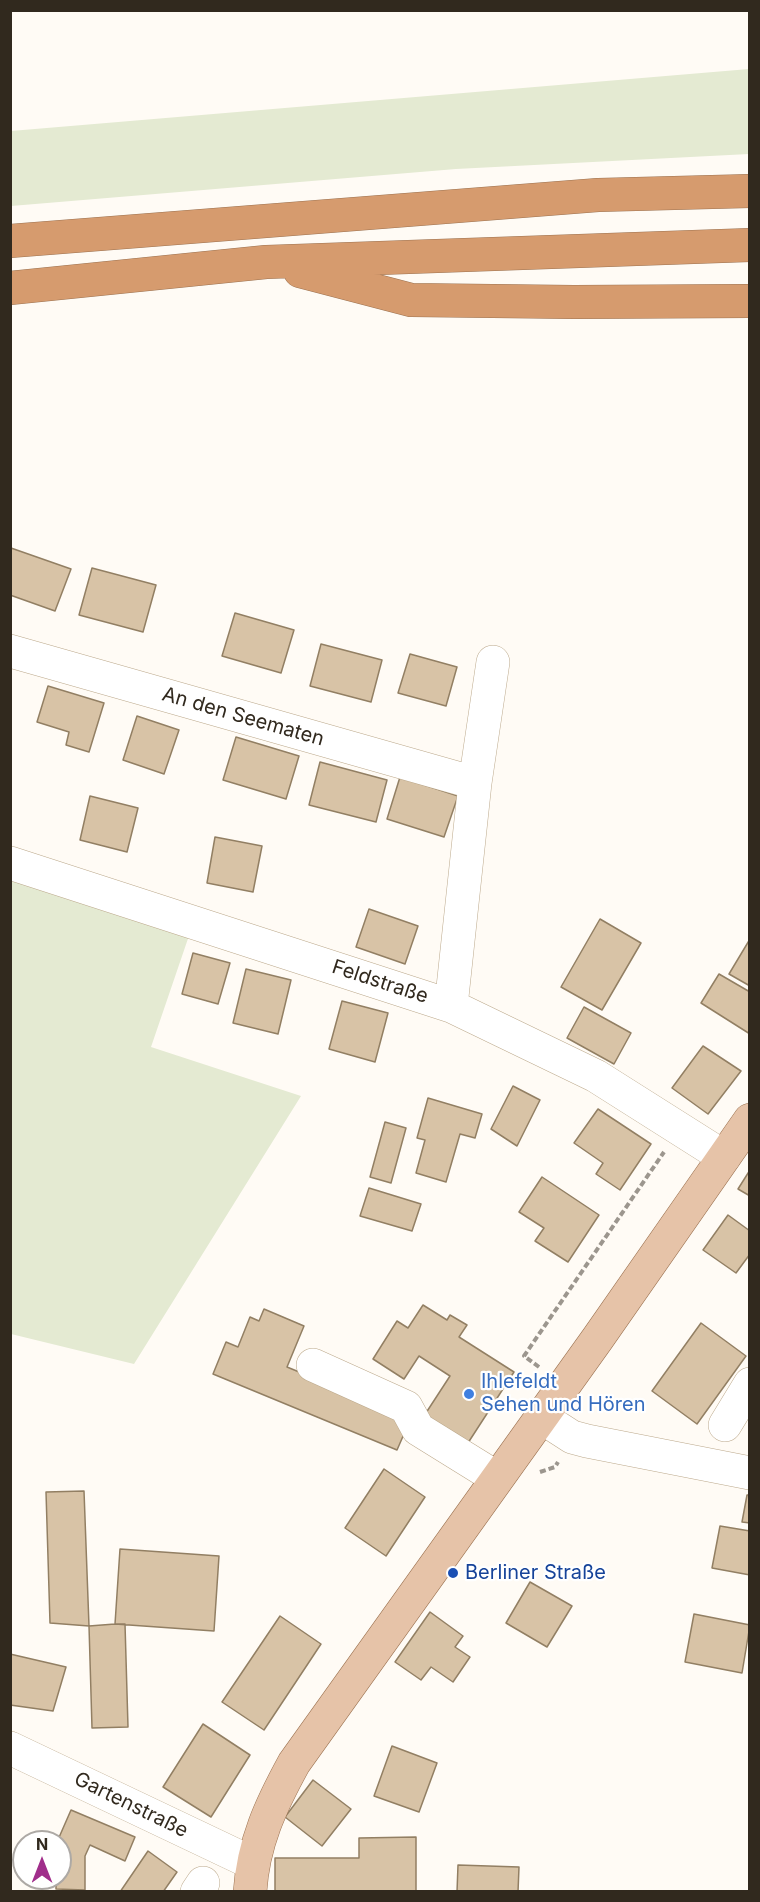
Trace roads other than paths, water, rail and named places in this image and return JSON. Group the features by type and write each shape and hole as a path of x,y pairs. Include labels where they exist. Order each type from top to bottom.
{"highway":[{"path":"10,241 597,195 750,191"},
{"path":"10,288 266,262 750,245"},
{"path":"266,262 411,300 574,303 750,301"}],"main road":[{"path":"251,1877 268,1812 294,1763 750,1120"}],"street":[{"name":"An den Seematen","path":"10,651 475,783"},
{"path":"452,1006 475,783 493,662"},
{"name":"Feldstraße","path":"10,863 452,1006 596,1076 724,1157"},
{"path":"313,1365 406,1407 418,1429 497,1478"},
{"path":"725,1425 750,1384"},
{"path":"541,1417 579,1439 750,1473"},
{"name":"Gartenstraße","path":"10,1748 251,1877"}],"place":[{"name":"Ihlefeldt Sehen und Hören","path":"469,1394"},
{"name":"Berliner Straße","path":"453,1573"}]}
